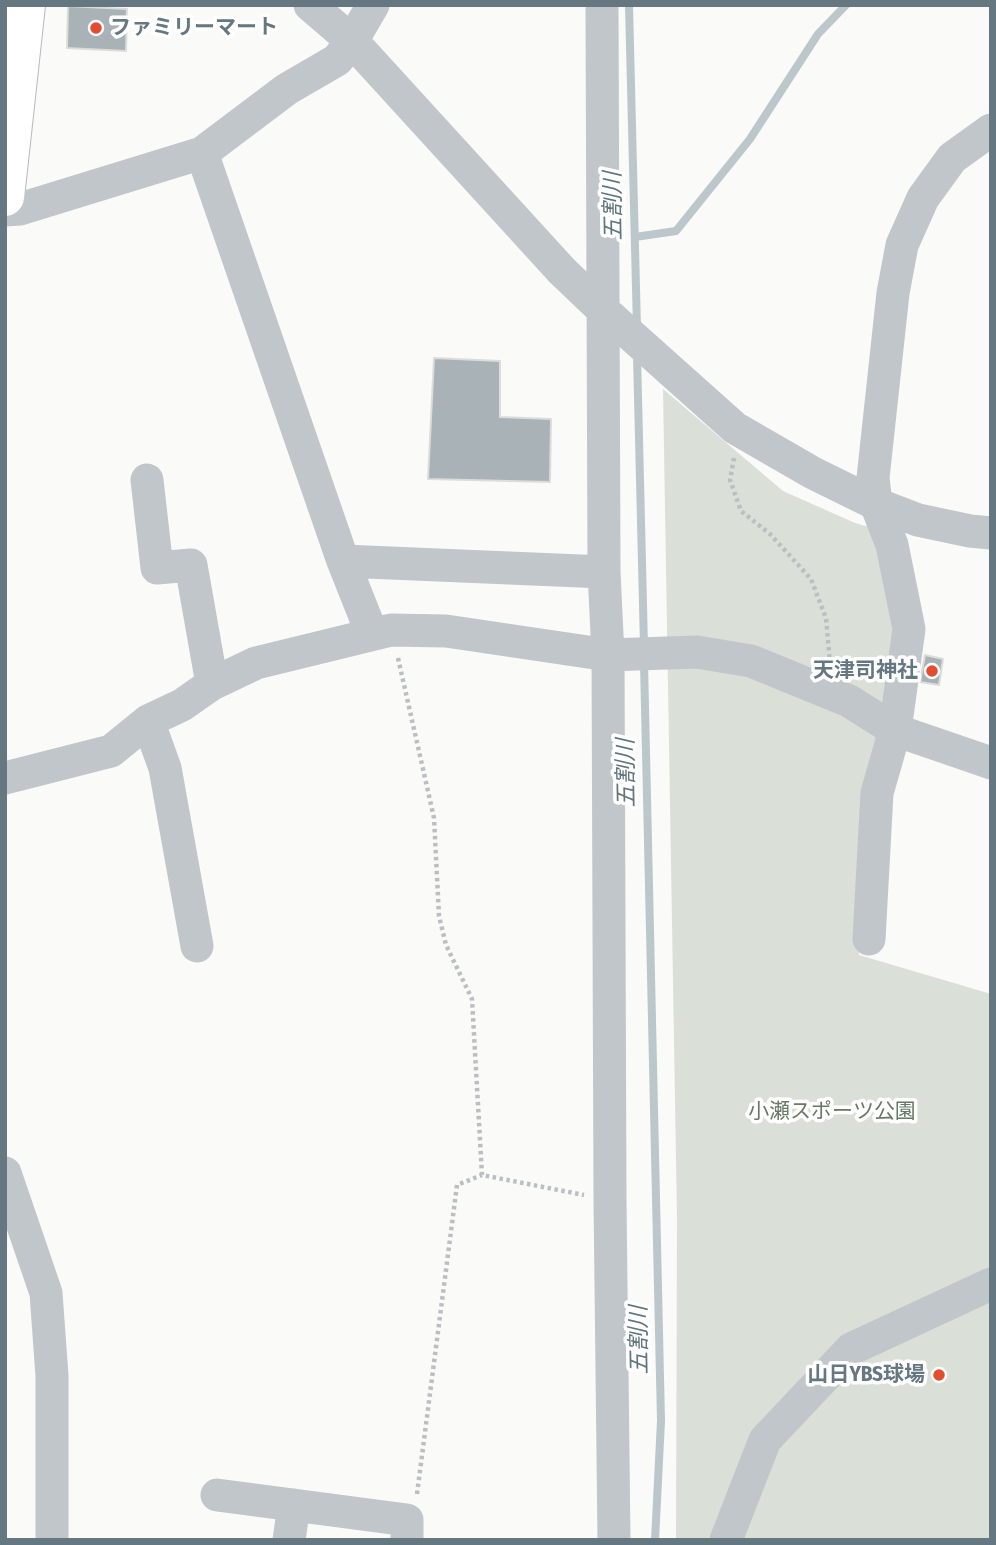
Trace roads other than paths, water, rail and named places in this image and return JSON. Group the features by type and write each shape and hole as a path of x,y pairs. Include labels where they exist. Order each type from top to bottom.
{"main road":[{"path":"5,197 12,77 26,5"}],"street":[{"path":"310,5 352,41 562,271 742,432 813,474 876,504 918,520 991,533"},
{"path":"5,210 20,209 202,153 287,89 337,60 352,41 373,5"},
{"path":"602,5 612,318 604,572 627,654 610,1200 614,1540"},
{"path":"869,939 877,793 895,730 909,629 892,545 876,504 873,478 893,293 902,245 923,198 952,158 991,130"},
{"path":"202,153 343,561 382,632"},
{"path":"147,480 157,568 191,565 212,684"},
{"path":"343,561 604,572"},
{"path":"5,778 111,751 148,722 182,705 212,684 257,663 382,632 446,631 627,654 696,652 751,661 849,701 895,730 991,763"},
{"path":"148,722 165,768 197,946"},
{"path":"5,1173 46,1293 52,1376 52,1540"},
{"path":"726,1540 765,1440 851,1349 991,1284"},
{"path":"217,1495 294,1505 407,1530"},
{"path":"289,1540 294,1505"}],"waterway":[{"name":"五割川","path":"629,5 637,328"},
{"path":"635,237 676,231 750,139 818,34 846,5"},
{"name":"五割川","path":"637,355 644,646"},
{"name":"五割川","path":"644,663 661,1421 655,1540"}],"place":[{"name":"ファミリーマート","path":"96,28"},
{"name":"天津司神社","path":"932,671"},
{"name":"山日YBS球場","path":"939,1375"}],"park label":[{"name":"小瀬スポーツ公園","path":"832,1112"}]}
